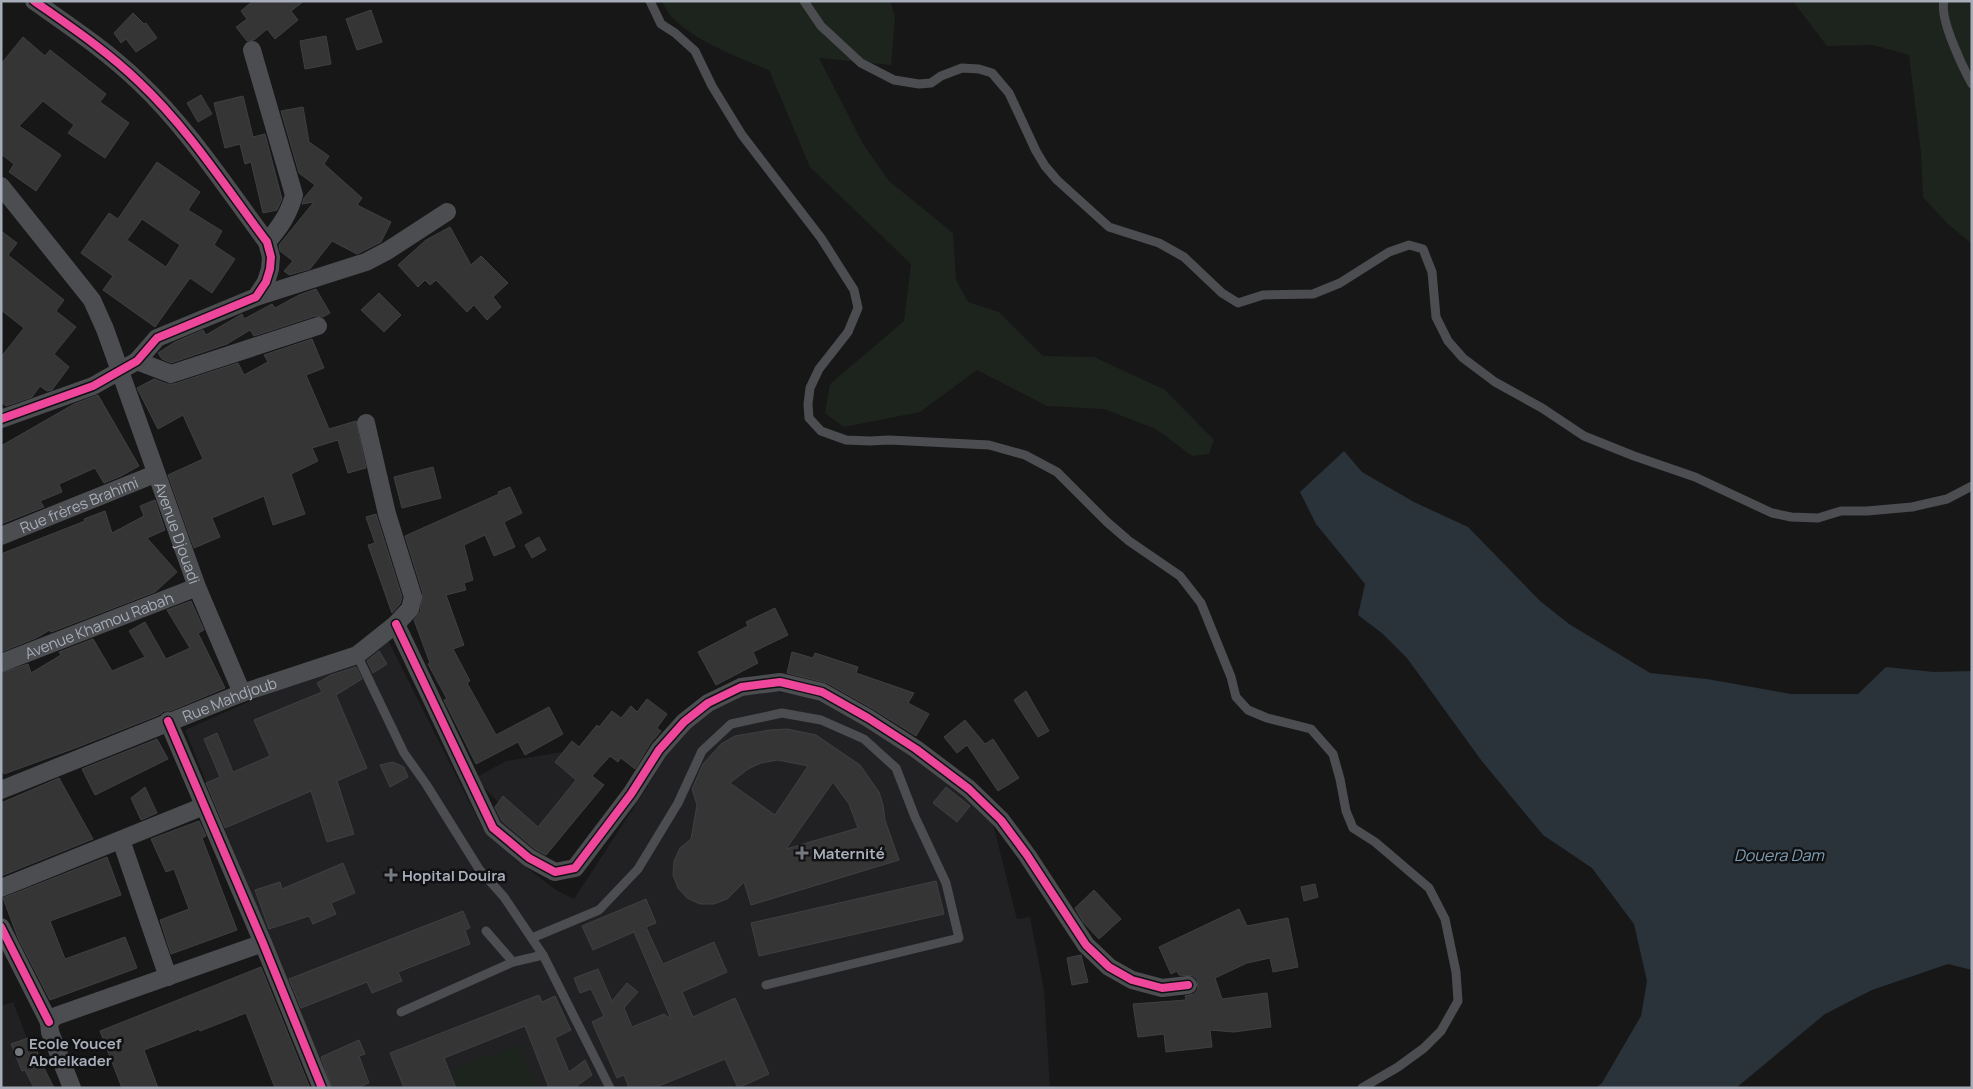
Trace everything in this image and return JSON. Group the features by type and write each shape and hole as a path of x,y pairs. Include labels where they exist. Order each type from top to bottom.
{"street":[{"path":"34,1 97,45 140,83 179,125 267,242 271,257 270,269 266,282 256,297"},
{"path":"252,50 294,195 290,212 267,242"},
{"name":"Avenue Djouadi","path":"1,186 92,300 105,329 155,474 198,587 242,692"},
{"path":"1,419 93,386 137,361 157,338 256,297 366,262 447,212"},
{"path":"137,361 171,374 318,326"},
{"name":"Rue Mahdjoub","path":"1,790 242,692 357,655 396,624 410,609 413,597 387,514 366,423"},
{"name":"Rue frères Brahimi","path":"1,536 155,474"},
{"name":"Avenue Khamou Rabah","path":"1,663 198,587"},
{"path":"396,624 493,828 529,858 555,872 575,868 632,794 659,750 684,722 708,703 740,687 780,682 822,692 830,696 916,749 969,789 1000,820 1027,855 1086,945 1109,967 1132,980 1162,988 1188,985"},
{"path":"168,721 263,943 322,1088"},
{"path":"1,888 204,806"},
{"path":"121,840 168,977"},
{"path":"1,927 48,1022 50,1032 72,1088"},
{"path":"48,1022 56,1016 263,943"}],"lane":[{"path":"650,1 661,24 676,33 695,51 712,86 742,135 821,238 854,290 858,308 848,332 819,369 810,388 809,418 821,431 846,440 889,440 989,445 1025,455 1057,472 1107,522 1129,541 1180,576 1201,603 1231,676 1236,696 1248,710 1267,718 1311,729 1333,754 1346,811 1353,828 1376,842 1429,888 1445,919 1456,972 1458,1001 1440,1031 1424,1048 1398,1067 1362,1088"},
{"path":"804,1 821,26 861,63 894,80 919,84 931,83 941,76 962,68 979,69 992,73 1009,93 1036,151 1045,166 1057,180 1109,227 1159,243 1184,257 1222,293 1238,303 1263,295 1313,294 1340,283 1389,252 1409,245 1424,249 1432,272 1436,318 1448,341 1463,358 1495,382 1542,408 1584,436 1695,477 1772,513 1792,517 1818,518 1841,511 1912,507 1947,499 1972,486"},
{"path":"1944,1 1942,6 1951,37 1972,84"},
{"path":"357,655 404,753 426,784 479,869 504,897 543,955 610,1088"},
{"path":"532,938 599,910 638,869 678,803 702,751 731,724 782,713 822,720 864,739 896,768 915,817 946,883 959,938 766,985"},
{"path":"486,931 513,962"},
{"path":"400,1012 513,962 543,955"}],"shaded area":[{"path":"662,1 890,1 895,16 891,65 819,58 863,144 889,181 953,233 956,280 968,302 999,312 1043,356 1094,357 1165,390 1214,440 1209,454 1192,456 1156,429 1104,409 1047,406 977,370 920,412 844,427 825,413 830,384 904,321 911,264 810,167 769,70 725,52 693,34 679,24 669,13"},
{"path":"1793,1 1972,1 1972,244 1947,223 1923,197 1921,153 1909,55 1873,45 1827,46"},
{"path":"388,640 482,827 518,861 556,890 574,899 674,742 694,719 740,695 771,691 804,696 835,706 868,724 991,816 1017,919 1030,917 1044,990 1050,1088 330,1088 185,730"},
{"path":"572,741 602,765 592,776 604,785 543,859 489,813 498,802 475,778 506,761 563,752"},
{"name":"Ecole Youcef Abdelkader","path":"13,1002 27,1038 31,1037 43,1064 44,1088 1,1088 1,1006"},
{"path":"519,1044 537,1088 457,1088 451,1070"}],"water":[{"name":"Douera Dam","path":"1344,451 1362,472 1414,502 1468,527 1540,601 1569,624 1650,673 1707,679 1791,694 1858,694 1886,667 1934,672 1972,671 1972,970 1948,964 1872,990 1825,1014 1736,1088 1596,1088 1602,1083 1641,1016 1647,981 1634,924 1592,868 1543,835 1481,760 1407,658 1383,634 1358,615 1365,584 1316,524 1300,492"}],"building":[{"path":"253,1 304,1 291,11 298,20 275,39 267,29 254,40 247,41 236,27 247,19 241,11"},
{"path":"371,10 382,42 357,50 346,19"},
{"path":"133,13 144,24 146,23 157,38 136,52 126,39 121,43 114,33"},
{"path":"326,36 331,64 305,69 300,41"},
{"path":"23,37 45,56 50,50 106,94 100,102 129,123 105,158 68,133 74,125 43,101 19,126 61,155 36,191 9,172 14,164 1,154 1,64"},
{"path":"201,95 212,114 198,122 187,103"},
{"path":"243,96 253,137 265,134 282,199 277,210 263,213 251,162 245,164 240,144 225,148 214,103"},
{"path":"303,107 309,142 329,156 324,164 362,198 357,205 391,222 381,242 357,254 332,241 310,269 289,275 284,271 293,261 280,251 279,245 314,202 302,204 304,198 315,185 299,173 281,111"},
{"path":"157,162 200,192 188,210 222,231 214,245 235,259 212,293 190,278 155,327 103,290 113,276 81,253 109,213 118,219","holes":["142,219 180,245 166,267 127,240"]},
{"path":"450,227 471,265 481,256 508,283 493,297 501,307 487,320 474,305 467,312 436,280 430,285 425,280 418,287 398,265 426,240"},
{"path":"1,231 17,243 8,255 64,300 56,311 76,327 54,354 69,367 52,390 47,391 40,386 32,397 6,406 1,402 1,357 24,328 1,310"},
{"path":"316,289 330,313 323,317 315,316 254,336 250,330 227,344 171,363 162,359 158,353 175,342 203,330 206,335 242,314 244,319 272,304 275,308 299,295"},
{"path":"379,293 401,315 384,332 361,310"},
{"path":"312,339 324,368 306,375 329,429 356,421 366,468 348,473 338,440 312,448 318,461 291,474 305,514 273,525 264,496 212,518 220,537 194,548 168,475 203,459 183,415 158,429 137,388 154,379 167,384 174,384 238,363 244,375 268,362 264,355"},
{"path":"98,395 139,466 104,483 95,468 59,484 62,492 40,501 44,507 1,524 1,446 74,404"},
{"path":"433,467 441,498 402,508 394,477"},
{"path":"510,487 522,513 504,522 515,547 494,556 485,535 464,545 473,580 464,583 466,590 446,595 464,645 453,649 470,681 467,683 496,735 549,707 563,734 525,755 518,742 476,764 444,700 447,699 428,664 430,663 414,620 420,612 423,594 405,536 499,494 498,492"},
{"path":"155,500 165,530 147,538 177,572 155,592 51,632 50,630 36,638 1,652 1,554 85,521 84,519 105,511 112,533 144,516 140,506"},
{"path":"376,514 402,597 400,604 392,613 368,545 375,543 366,517"},
{"path":"539,537 546,550 532,558 525,545"},
{"path":"191,601 204,630 198,633 225,688 78,747 4,774 1,766 1,673 28,664 31,673 61,655 59,652 93,639 112,671 145,657 129,631 145,622 166,659 190,648 167,610"},
{"path":"775,608 788,635 753,652 758,663 716,685 698,652 748,626 746,622"},
{"path":"379,651 387,664 373,673 367,661"},
{"path":"792,652 813,658 815,653 858,667 856,673 914,693 908,703 929,714 916,736 827,683 787,673"},
{"path":"356,667 362,679 336,695 367,768 337,781 354,834 327,842 311,791 225,828 206,783 220,777 204,739 217,733 233,772 270,756 254,720 322,692 317,683 331,675"},
{"path":"1026,691 1049,731 1038,737 1014,700"},
{"path":"647,699 667,714 657,728 661,731 650,744 635,769 621,758 618,762 610,756 592,776 604,785 546,855 535,849 502,821 495,807 503,796 538,827 576,780 555,762 572,741 579,747 597,725 599,727 612,711 621,718 631,706 637,712"},
{"path":"965,720 985,744 993,739 1019,778 998,791 967,745 957,753 944,737"},
{"path":"787,729 816,735 860,765 879,792 885,820 899,860 751,905 744,882 727,899 714,904 700,904 687,898 678,888 673,875 674,861 680,848 691,839 697,805 692,789 703,764 721,744 735,736","holes":["778,760 808,766 775,815 730,783 748,769 761,763","833,782 849,804 858,828 786,849"]},
{"path":"157,739 168,759 95,795 82,769"},
{"path":"393,762 404,767 408,777 390,787 380,765"},
{"path":"59,778 93,839 1,876 1,803"},
{"path":"145,787 157,813 141,820 131,798"},
{"path":"946,787 970,806 957,822 933,803"},
{"path":"199,821 206,836 202,838 237,930 171,954 160,920 189,909 174,869 166,872 151,839"},
{"path":"107,857 121,895 50,921 65,959 125,937 137,968 50,1000 18,938 3,898"},
{"path":"343,863 355,893 331,903 336,914 313,924 309,916 269,929 255,890 280,882 282,889"},
{"path":"936,881 944,914 759,956 751,923"},
{"path":"1315,884 1318,897 1304,901 1301,887"},
{"path":"1094,890 1121,919 1099,939 1083,922 1075,908"},
{"path":"646,899 656,923 646,927 663,964 714,942 727,972 682,992 693,1017 735,998 769,1074 738,1088 725,1059 654,1088 629,1088 624,1075 617,1078 592,1022 604,1016 591,989 580,993 574,978 598,969 612,1001 627,983 638,992 624,1008 632,1027 664,1014 671,1019 634,932 593,950 582,926"},
{"path":"1239,909 1247,926 1288,918 1298,967 1273,972 1270,958 1247,963 1215,978 1222,999 1267,993 1271,1027 1234,1032 1210,1030 1212,1047 1166,1052 1164,1034 1138,1037 1133,1004 1186,1000 1185,996 1194,994 1198,989 1197,979 1193,976 1179,975 1177,971 1171,974 1159,947"},
{"path":"463,911 470,928 465,930 470,944 398,972 402,981 372,993 367,982 301,1008 289,979"},
{"path":"1081,955 1088,982 1072,985 1067,958"},
{"path":"261,967 310,1088 275,1088 246,1013 144,1050 158,1088 122,1088 100,1031"},
{"path":"539,995 542,1002 555,996 571,1030 555,1038 569,1072 585,1060 592,1075 574,1088 549,1088 525,1026 444,1058 456,1088 404,1088 390,1053"},
{"path":"31,1037 54,1088 34,1088 25,1070 22,1071 11,1044"},
{"path":"359,1040 365,1054 359,1056 369,1083 357,1088 332,1088 321,1057"}],"cycle path":[{"path":"1,419 93,386 137,361 157,338 256,297 266,282 271,257 267,242 206,159 157,100 114,60 34,1"},
{"path":"396,624 493,828 529,858 555,872 575,868 631,794 659,750 684,722 708,703 741,687 780,682 822,692 868,718 916,749 969,789 1001,820 1027,855 1086,945 1109,967 1132,980 1162,988 1188,985"},
{"path":"168,721 263,943 322,1088"},
{"path":"1,927 49,1022"}],"place":[{"name":"Maternité","path":"802,853"},
{"name":"Hopital Douira","path":"391,875"},
{"name":"Ecole Youcef Abdelkader","path":"19,1052"}]}
